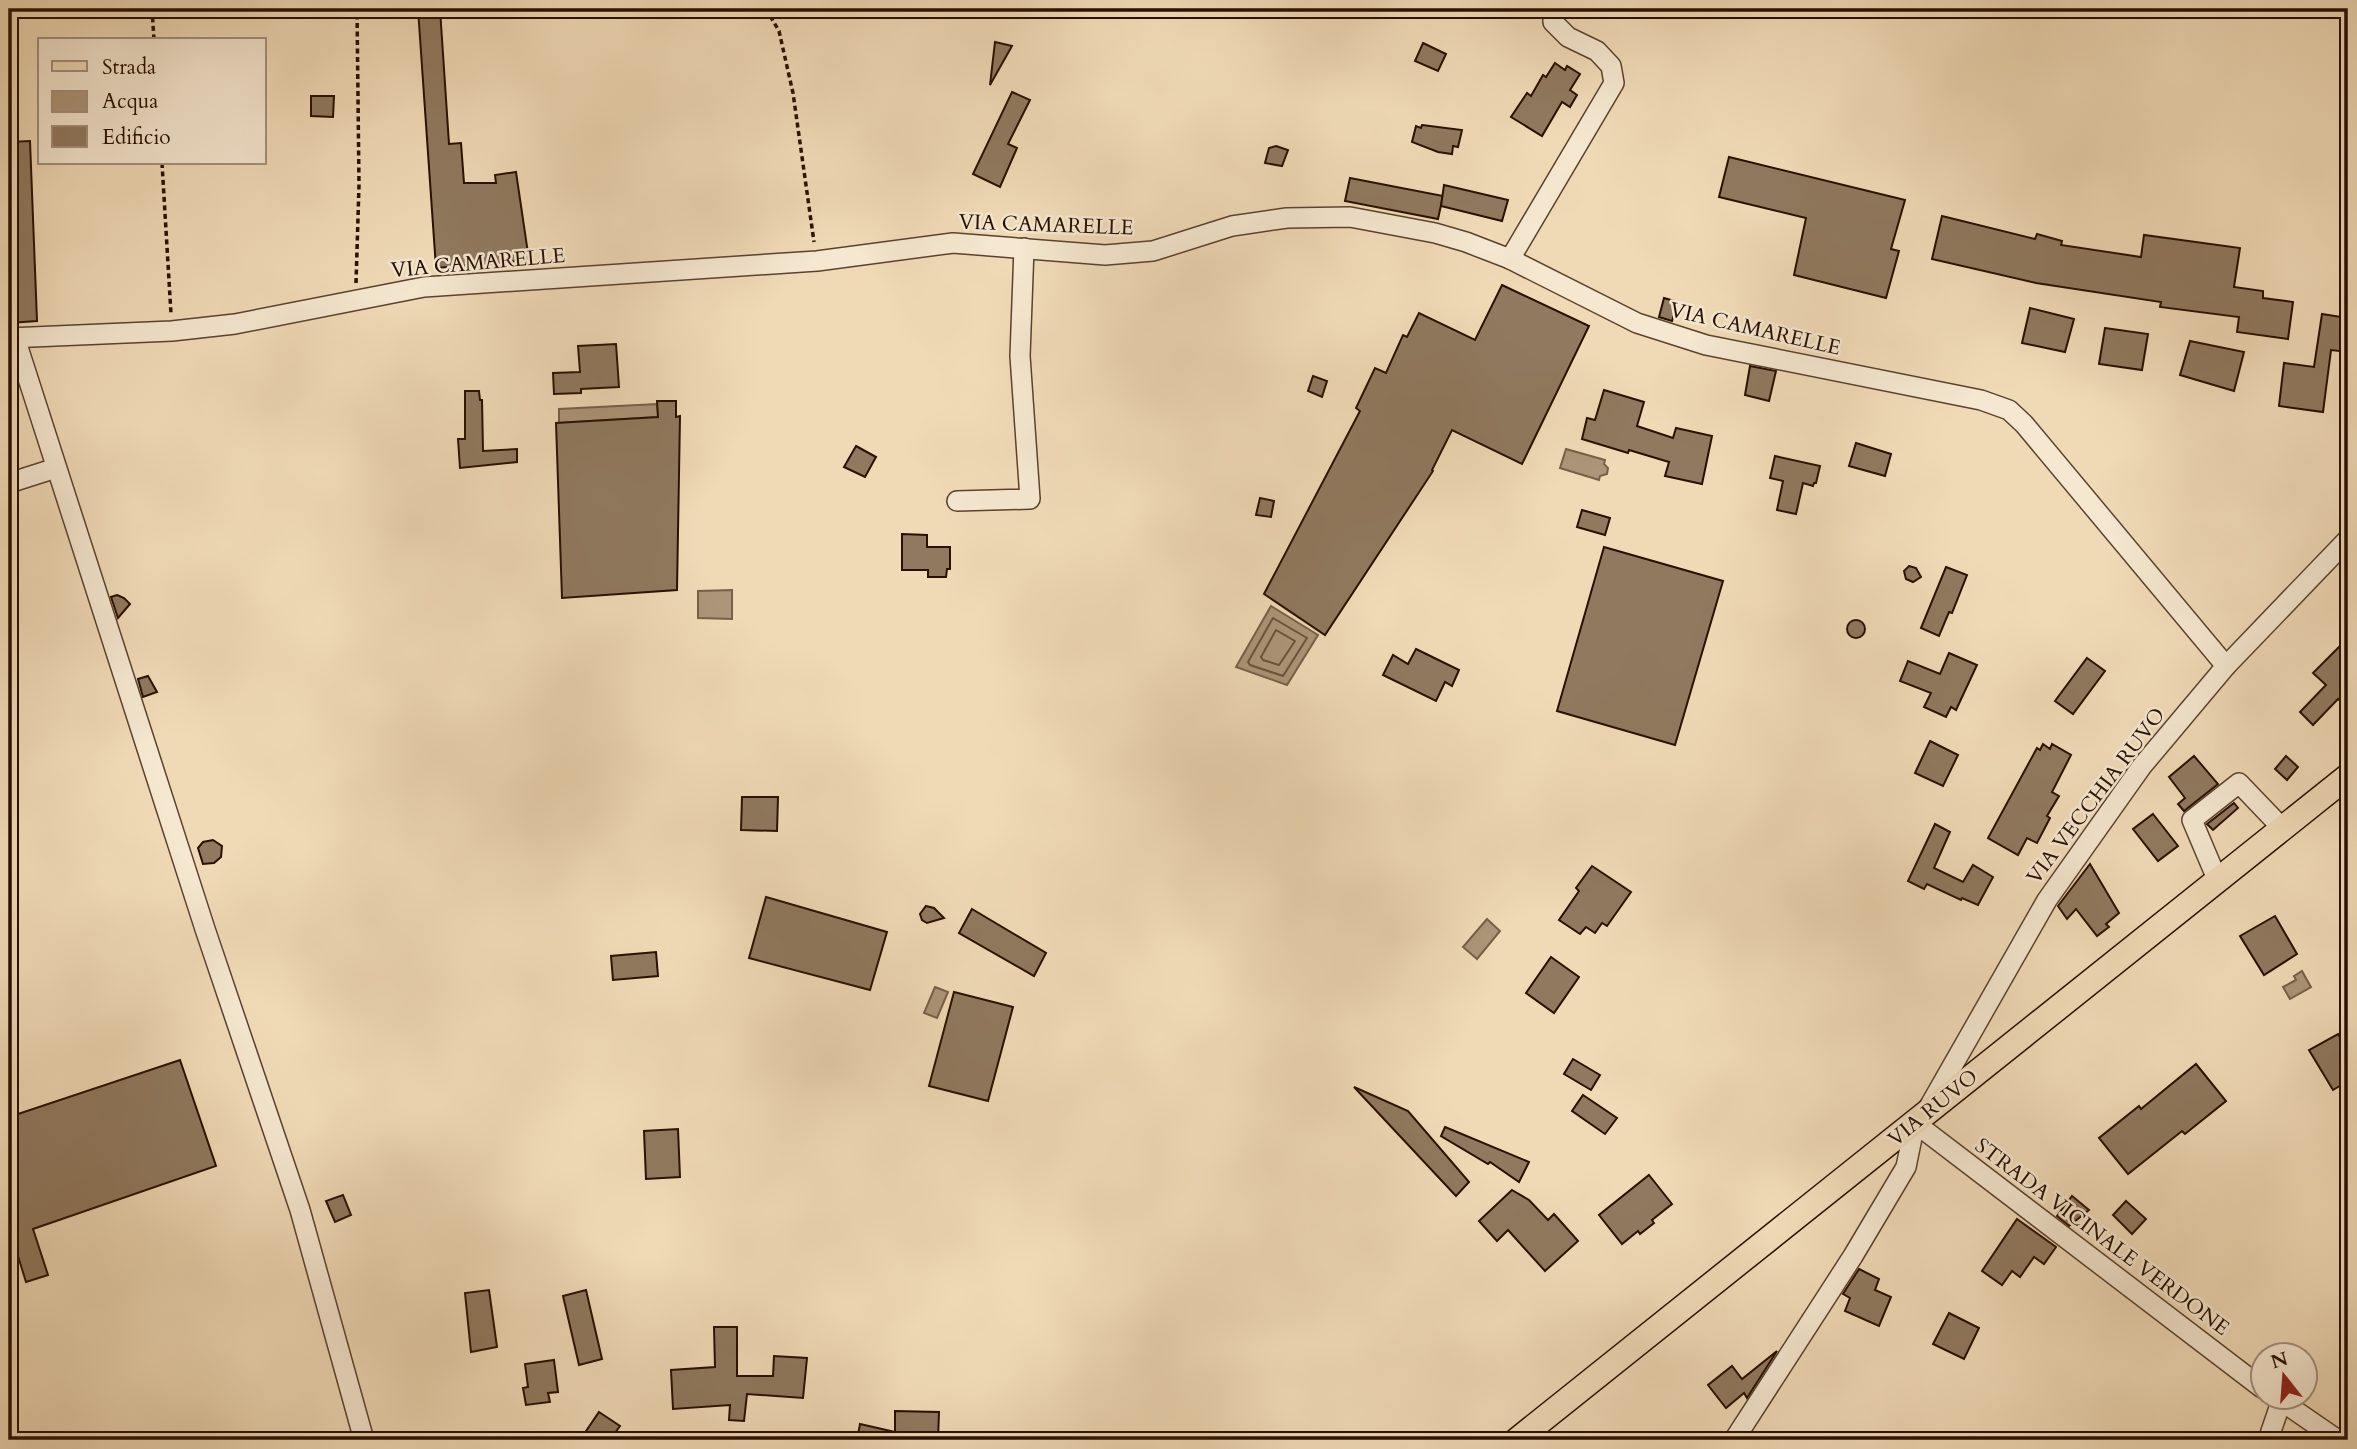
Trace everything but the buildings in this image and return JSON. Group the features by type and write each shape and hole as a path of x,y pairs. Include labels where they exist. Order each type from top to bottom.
{"main road":[{"name":"VIA RUVO","path":"1517,1440 2348,776"}],"street":[{"path":"1510,259 1614,83 1611,66 1598,51 1568,37 1553,22 1553,9"},
{"name":"VIA CAMARELLE","path":"12,338 172,331 235,324 424,287 817,261 953,243 1105,255 1153,251 1232,226 1287,218 1350,217 1435,233 1466,242 1510,259 1637,323 1706,345 1981,400 2009,410 2024,424 2226,666"},
{"path":"957,501 1030,499 1020,356 1024,248"},
{"path":"12,338 300,1210 364,1440"},
{"path":"9,483 56,468"},
{"name":"VIA VECCHIA RUVO","path":"1734,1440 1853,1256 1906,1167 1920,1118 2047,900 2142,766 2226,666 2348,539"},
{"path":"2217,879 2192,821 2239,783 2283,828"},
{"name":"STRADA VICINALE VERDONE","path":"1920,1118 2248,1376"},
{"path":"2268,1440 2275,1410"},
{"path":"2293,1410 2338,1440"}],"path":[{"path":"152,9 154,38"},
{"path":"356,300 359,185 358,9"},
{"path":"766,9 779,32 793,93 817,261"},
{"path":"162,164 172,331"}],"water":[{"path":"657,404 658,417 559,423 559,409"},
{"path":"1566,449 1605,460 1607,474 1600,476 1599,480 1560,468"},
{"path":"732,590 732,619 698,618 698,591"},
{"path":"1271,606 1318,635 1287,685 1236,667"},
{"path":"1487,919 1500,931 1477,959 1463,947"},
{"path":"2302,971 2311,987 2290,999 2283,987 2296,980 2294,976"},
{"path":"935,987 948,992 937,1018 924,1013"}]}
